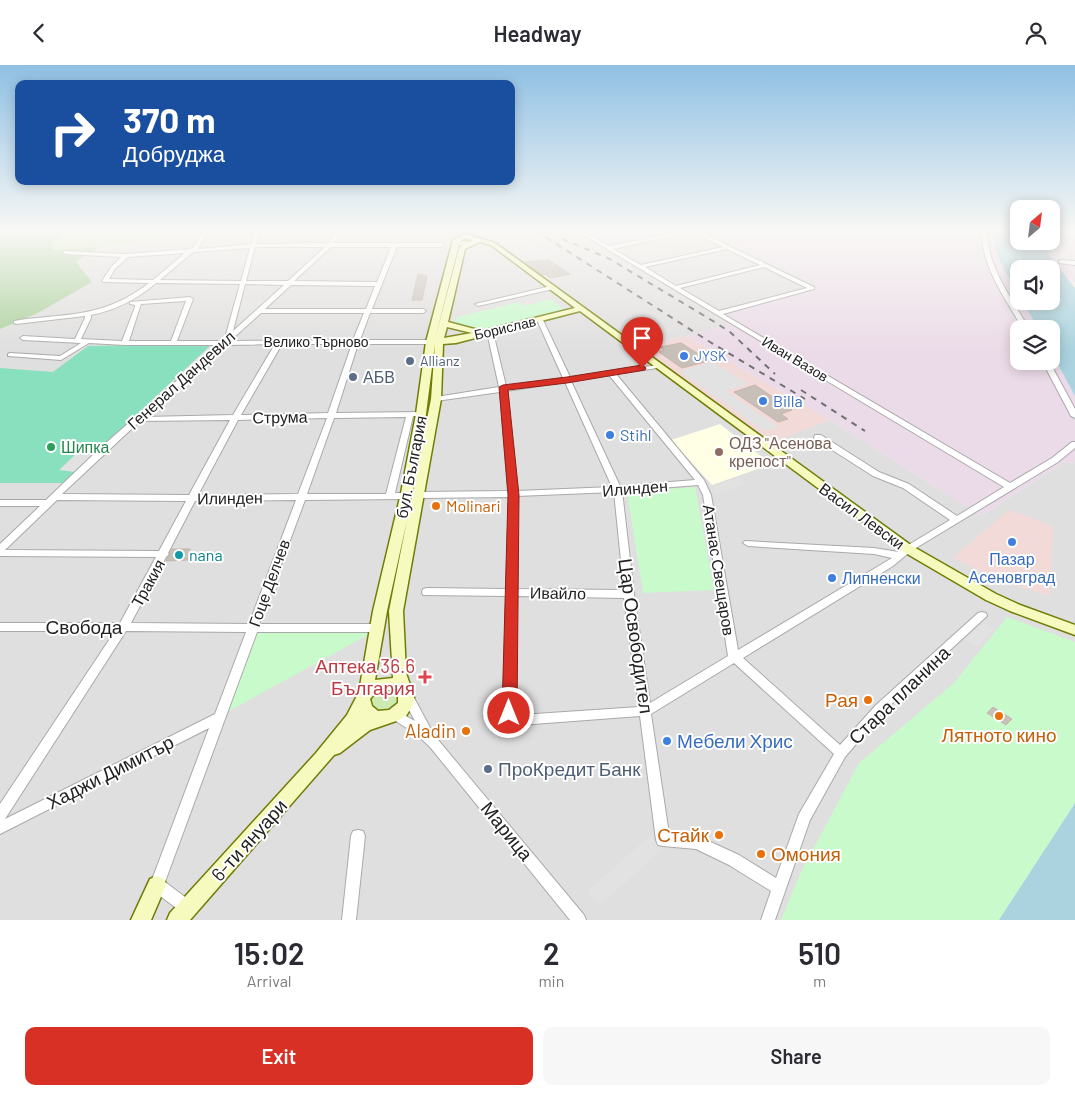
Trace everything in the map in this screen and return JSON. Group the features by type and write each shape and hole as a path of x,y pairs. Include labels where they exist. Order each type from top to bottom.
{"main road":[{"name":"бул. България","path":"321,759 352,719 365,696 377,628 406,495 415,414 435,342 450,271"},
{"name":"бул. България","path":"405,691 399,673 396,611 436,399 435,342 444,323 457,271"},
{"name":"Васил Левски","path":"527,271 657,365 904,553 1015,608 1075,630"},
{"name":"Борислав","path":"435,342 488,332 580,309"},
{"path":"444,323 461,329 488,332"},
{"path":"321,759 365,725 387,717 402,709 406,702 405,691 397,685 381,684 365,696 362,706 372,717 387,717"},
{"name":"6-ти януари","path":"183,914 321,759"},
{"path":"141,920 156,885"}],"street":[{"path":"111,271 105,281 379,285"},
{"path":"16,322 87,313 125,302 154,283 168,271"},
{"path":"225,340 245,271"},
{"name":"Генерал Дандевил","path":"0,549 50,500 225,340 260,311 301,271"},
{"name":"Гоце Делчев","path":"156,885 331,416 356,341 385,271"},
{"name":"Иван Вазов","path":"646,271 1010,487"},
{"path":"675,288 743,271"},
{"path":"719,313 812,288 778,271"},
{"path":"994,271 1021,320"},
{"path":"478,304 551,288"},
{"path":"125,302 190,299 173,343"},
{"path":"125,343 138,307 138,304 135,303"},
{"path":"260,311 423,311"},
{"path":"77,341 88,318 87,313"},
{"name":"Цар Освободител","path":"540,320 618,491 629,594 663,840 697,843 734,860 780,889"},
{"path":"232,321 235,323 246,322"},
{"path":"488,332 503,387 513,495 509,713 512,718 520,720 646,711 874,574 940,530 1056,460 1075,444"},
{"name":"Велико Търново","path":"23,338 125,343 225,340 435,342"},
{"path":"10,355 62,358 87,342"},
{"name":"Тракия","path":"0,815 123,628 164,554 192,498 280,342"},
{"path":"436,399 503,387 567,380 657,365"},
{"path":"1050,370 1075,415"},
{"name":"Атанас Свещаров","path":"611,373 701,482 707,495 734,657 841,753"},
{"path":"390,496 415,414"},
{"name":"Струма","path":"138,419 415,414"},
{"path":"818,437 876,474 906,486 956,521"},
{"name":"Илинден","path":"419,495 513,495 618,491 701,482"},
{"name":"Илинден","path":"0,503 50,500 406,495"},
{"path":"748,543 904,553"},
{"path":"0,553 164,554"},
{"name":"Ивайло","path":"427,592 629,594"},
{"name":"Стара планина","path":"768,920 804,818 841,753 880,708 982,617"},
{"name":"Свобода","path":"0,627 377,628"},
{"path":"405,691 434,743"},
{"name":"Хаджи Димитър","path":"0,828 220,717"},
{"path":"387,717 420,730 434,743"},
{"name":"Марица","path":"434,743 579,920"},
{"path":"349,920 358,836"},
{"path":"156,885 183,914"}],"shaded area":[{"path":"83,271 789,271 819,285 715,317 729,325 636,349 769,443 830,420 981,516 1065,462 1075,463 1075,920 0,920 0,329 36,314 91,282"},
{"path":"788,271 1005,271 1010,279 1010,310 1028,310 1033,320 1010,320 1010,370 1060,368 1075,396 1075,463 1065,462 981,516 830,420 686,336 729,325 714,316 818,285"},
{"path":"1062,271 1075,271 1075,282 1070,281"},
{"path":"268,299 248,317 239,317 242,301"},
{"path":"686,336 830,420 770,443 635,349"},
{"path":"713,362 748,384 726,391 778,427 764,431 679,371"},
{"name":"ОДЗ \"Асенова крепост\"","path":"720,424 772,464 712,485 671,440"},
{"path":"76,454 93,455 75,472 59,470"},
{"path":"739,478 746,484 715,495 713,487"},
{"name":"Пазар Асеновград","path":"1009,510 1053,526 1050,596 1004,582 953,558"},
{"path":"983,623 994,629 977,647 965,640"},
{"path":"650,836 663,849 600,905 587,891"}],"green space":[{"path":"0,271 83,271 92,282 36,314 0,329"},
{"path":"550,299 565,310 485,330 454,325 457,317 520,302 524,306"},
{"name":"Шипка","path":"212,344 63,483 0,483 0,368 53,372 88,346"},
{"path":"695,487 714,590 643,593 627,492"},
{"path":"1007,617 1075,642 1075,803 999,920 781,920 800,874 859,763 954,683"},
{"path":"375,631 229,711 256,632"},
{"path":"382,690 394,691 398,697 394,707 385,711 376,709 371,701 375,694"}],"water":[{"path":"1005,271 1010,271 1010,279 1006,272"},
{"path":"1060,271 1062,271 1075,288 1075,396 1060,368 1060,320 1033,320 1028,310 1060,310"},
{"path":"1075,803 1075,920 999,920 1072,808"}],"building":[{"path":"537,271 565,271 570,274 551,278 545,274 542,275"},
{"path":"418,274 427,276 422,300 412,300"},
{"name":"JYSK","path":"681,343 709,361 682,368 659,352 664,350 660,347"},
{"name":"Billa","path":"755,385 792,410 781,414 788,419 778,422 734,392"},
{"name":"nana","path":"172,549 190,549 188,560 166,561"},
{"name":"Лятното кино","path":"993,707 1012,719 1006,725 987,713"}],"railway":[{"path":"599,271 710,342 805,399"},
{"path":"630,271 730,332 775,374"},
{"path":"801,390 865,431"}],"place":[{"name":"JYSK","path":"684,356"},
{"name":"Allianz","path":"410,361"},
{"name":"АБВ","path":"353,377"},
{"name":"Billa","path":"763,401"},
{"name":"Stihl","path":"610,435"},
{"name":"Шипка","path":"51,447"},
{"name":"ОДЗ \"Асенова крепост\"","path":"719,452"},
{"name":"Molinari","path":"436,506"},
{"name":"Пазар Асеновград","path":"1012,542"},
{"name":"nana","path":"179,555"},
{"name":"Липненски","path":"832,578"},
{"name":"Аптека 36.6 България","path":"425,677"},
{"name":"Рая","path":"868,700"},
{"name":"Лятното кино","path":"999,716"},
{"name":"Aladin","path":"466,731"},
{"name":"Мебели Хрис","path":"667,741"},
{"name":"ПроКредит Банк","path":"488,769"},
{"name":"Стайк","path":"719,835"},
{"name":"Омония","path":"761,854"}],"route":[{"path":"509,713 513,495 503,387 567,380 642,368"}]}
